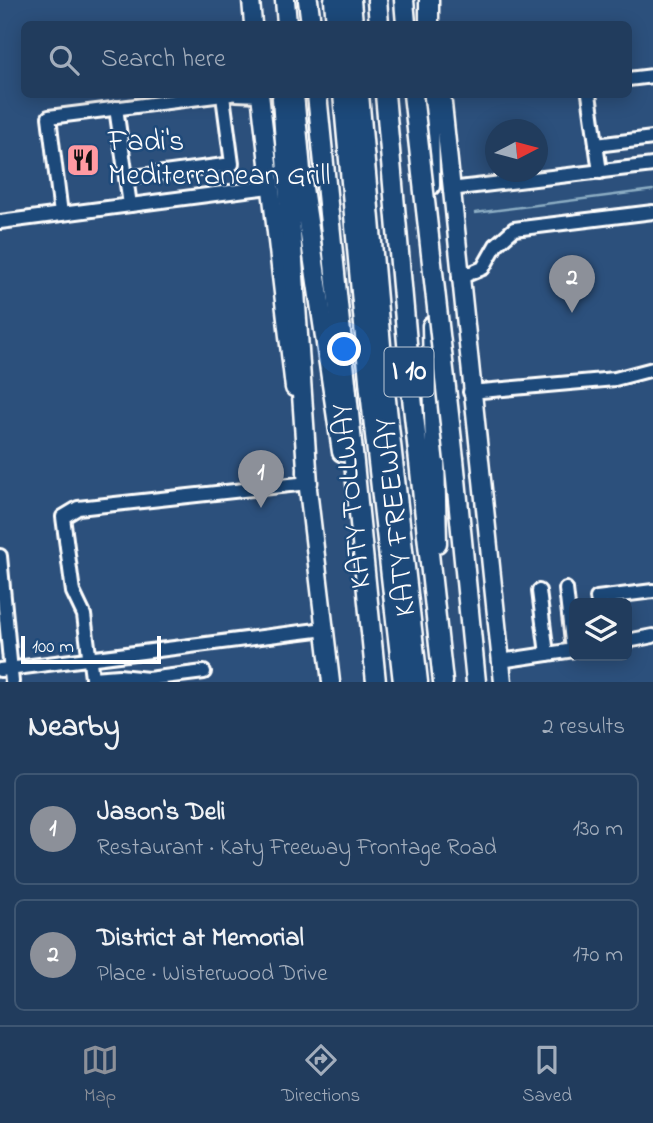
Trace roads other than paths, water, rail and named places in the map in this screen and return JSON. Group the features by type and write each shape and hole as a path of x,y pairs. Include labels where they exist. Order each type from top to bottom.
{"highway":[{"path":"273,0 275,21"},
{"path":"285,0 287,21"},
{"path":"308,0 311,21"},
{"path":"334,0 336,21"},
{"path":"351,0 353,21"},
{"path":"377,0 379,21"},
{"path":"404,0 406,21"},
{"path":"429,21 431,0"},
{"path":"282,98 308,483"},
{"path":"293,98 302,181 334,412 365,581"},
{"name":"KATY FREEWAY","path":"317,98 376,682"},
{"name":"KATY TOLLWAY","path":"343,98 370,391 402,682"},
{"name":"KATY TOLLWAY","path":"359,98 385,391 418,682"},
{"name":"KATY FREEWAY","path":"384,98 408,361 443,682"},
{"path":"413,98 455,463 476,682"},
{"path":"429,98 439,648"},
{"path":"455,463 484,682"}],"main road":[{"path":"251,0 253,21"},
{"path":"431,0 434,21"},
{"path":"260,98 331,682"},
{"path":"442,98 470,392 503,682"}],"street":[{"path":"632,79 653,76"},
{"path":"61,214 49,117 204,98"},
{"path":"126,178 232,164 230,98"},
{"path":"590,98 600,172"},
{"path":"116,108 130,205"},
{"path":"596,145 653,138"},
{"path":"450,189 653,165"},
{"path":"0,222 269,187"},
{"path":"459,278 483,268 496,245 514,229 653,212"},
{"path":"470,392 615,379 653,369"},
{"path":"204,672 148,679 119,676 92,678 84,615 73,592 63,517 68,512 308,483"},
{"path":"0,556 7,673 90,658 325,629"},
{"path":"566,589 569,612"},
{"path":"539,591 547,654"},
{"path":"597,598 653,591"},
{"path":"632,640 653,636"},
{"path":"500,661 569,651"}],"waterway":[{"path":"475,213 653,190"}],"place":[{"name":"Fadi's Mediterranean Grill","path":"83,160"},
{"name":"District at Memorial","path":"572,313"},
{"name":"Jason's Deli","path":"261,508"}]}
